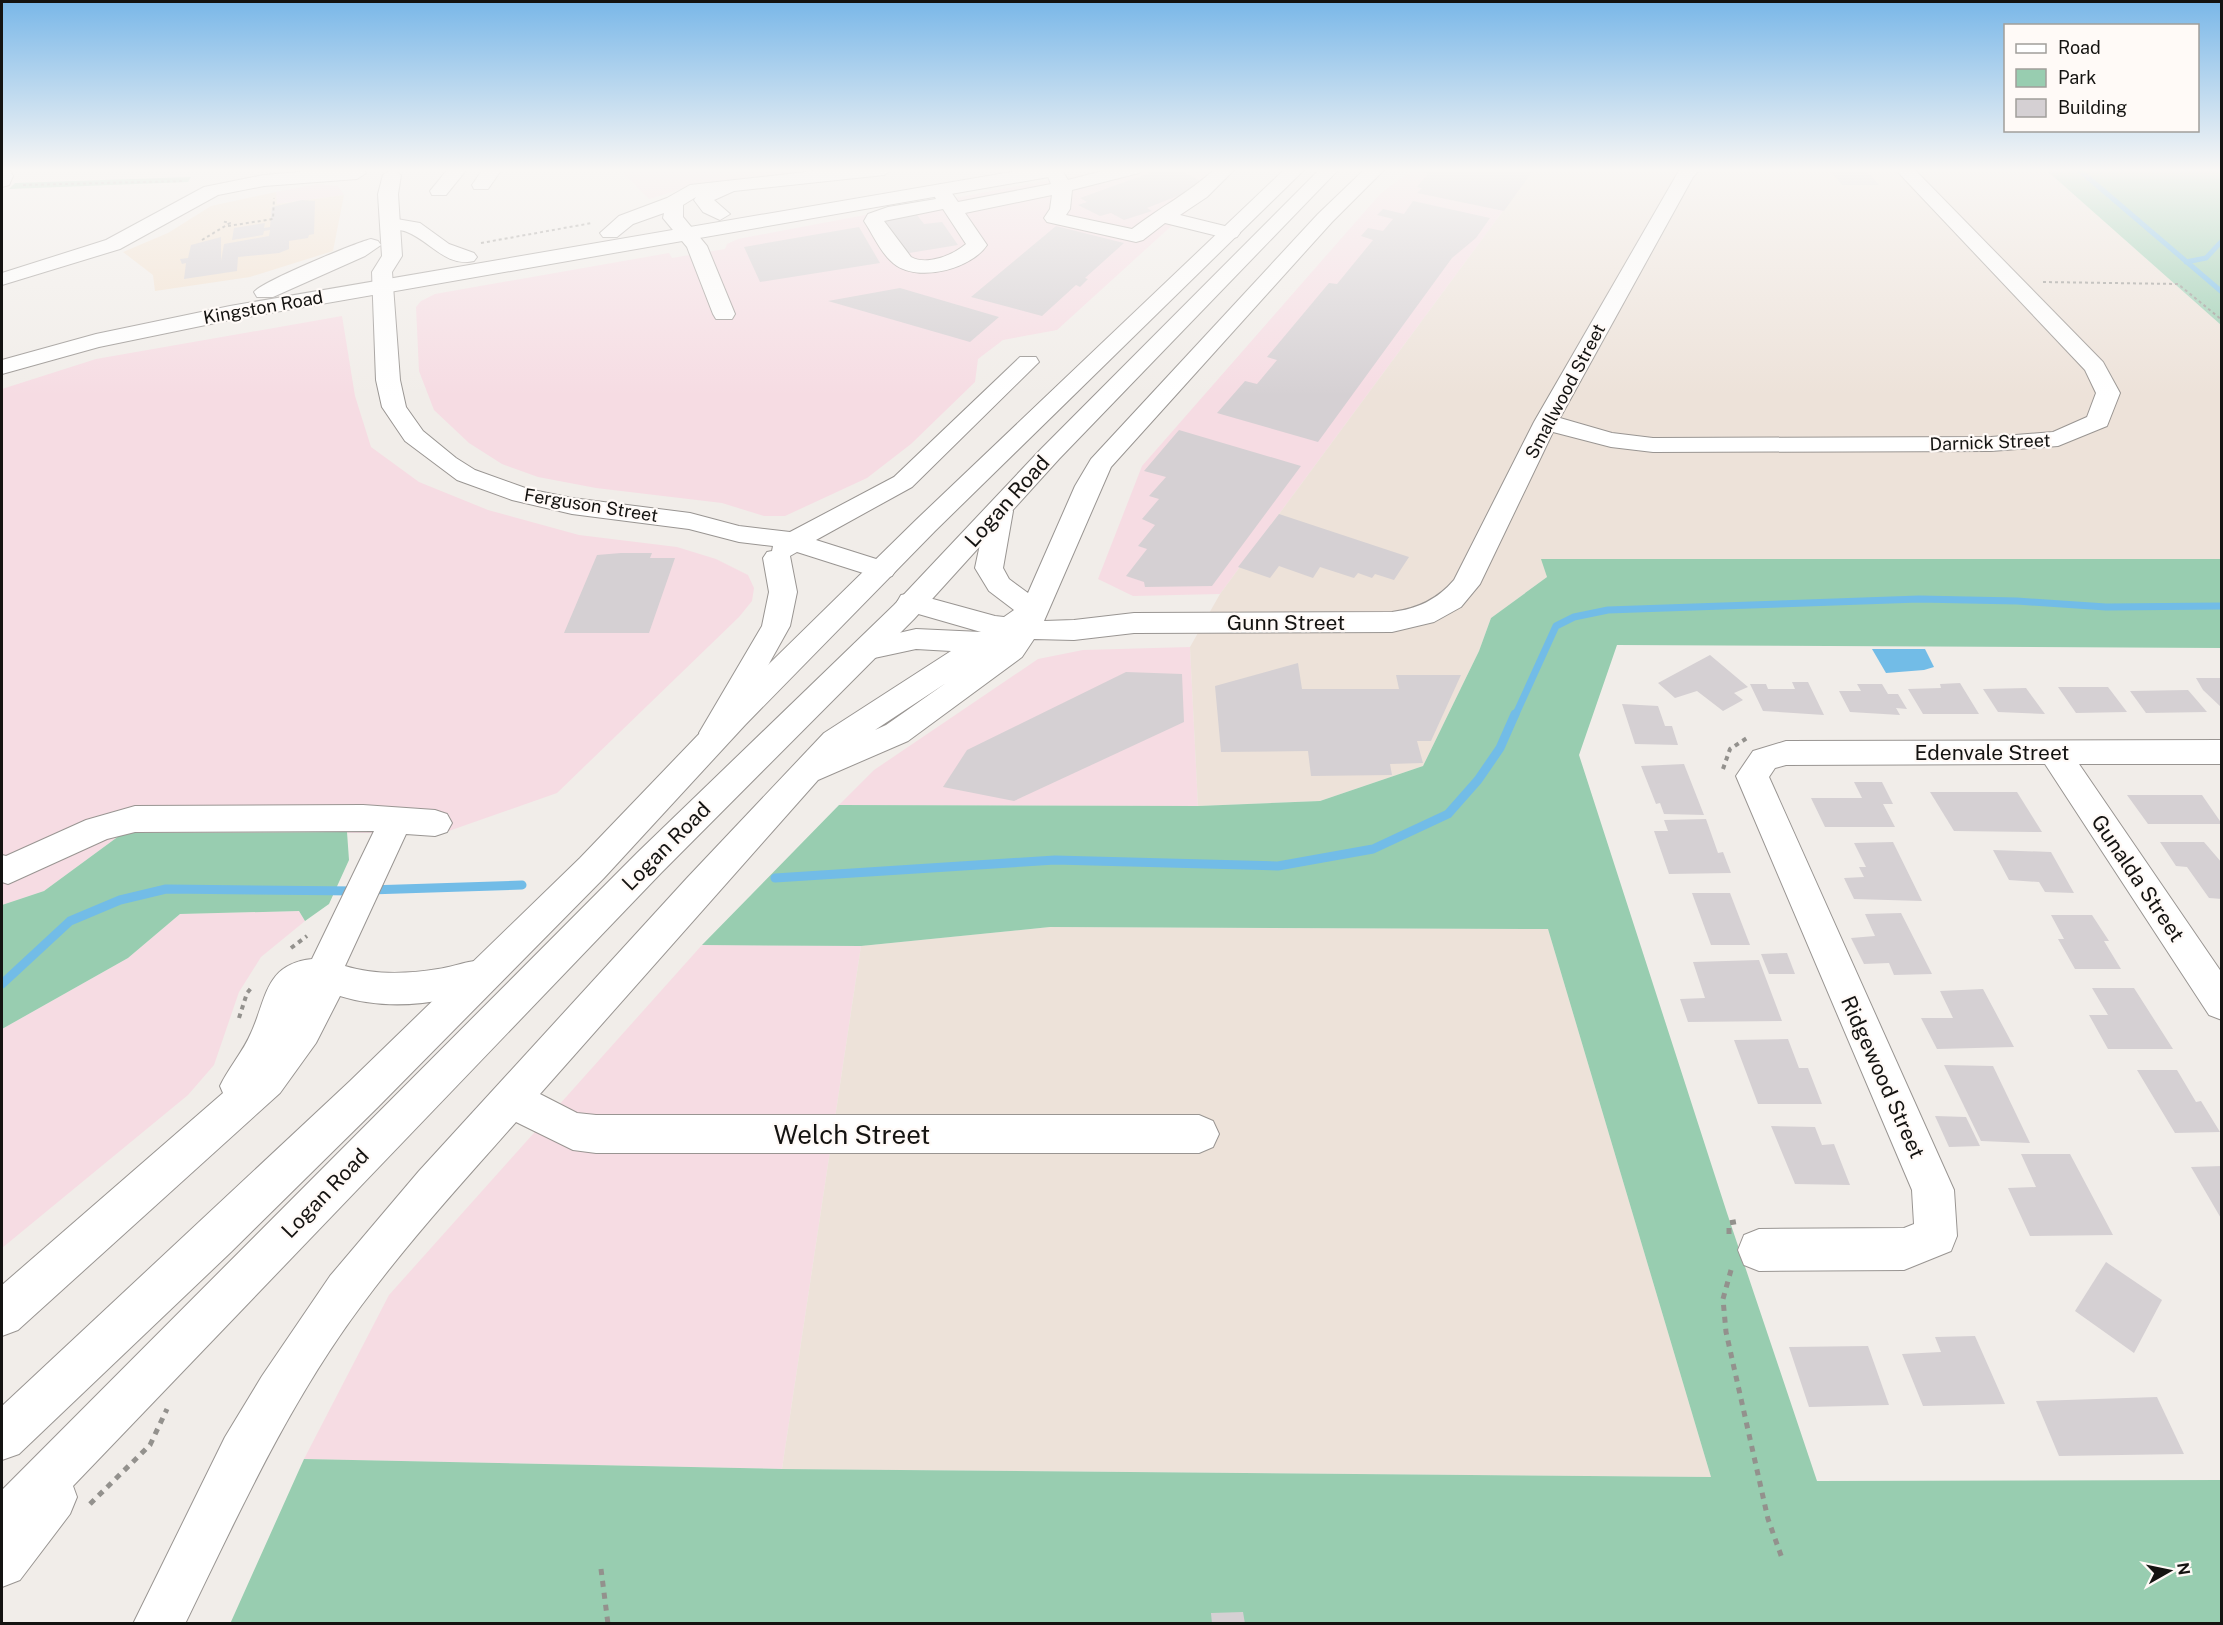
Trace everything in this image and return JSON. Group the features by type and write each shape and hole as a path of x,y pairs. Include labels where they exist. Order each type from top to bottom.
{"street":[{"path":"2,279 113,245"},
{"path":"265,292 293,276 330,265 356,245"},
{"path":"370,245 371,258 383,279"},
{"path":"383,279 392,259 392,245"},
{"path":"437,245 441,248 469,251"},
{"name":"Kingston Road","path":"2,352 160,311 265,292 383,279 469,251 505,245"},
{"name":"Kingston Road","path":"2,367 74,347 189,321 554,245"},
{"path":"696,245 723,314"},
{"path":"891,245 900,257 916,259 962,251 968,245"},
{"name":"Logan Road","path":"2,1443 17,1423 216,1237 592,868 708,745 1053,401 1111,350 1218,245"},
{"name":"Logan Road","path":"2,1524 163,1385 572,940 766,745 865,651 1000,511 1050,454 1255,245"},
{"path":"158,1623 242,1454 310,1343 345,1291 387,1240 699,888 807,774 835,741 1012,628 1060,555 1088,486 1100,464 1300,245"},
{"name":"Smallwood Street","path":"1437,611 1455,598 1466,584 1546,422 1645,245"},
{"name":"Darnick Street","path":"1546,422 1611,440 1653,445 1991,444 2058,439 2098,421 2108,393 2095,367 1976,245"},
{"name":"Ferguson Street","path":"383,279 388,380 392,401 402,421 429,451 466,475 521,495 572,506 679,519 739,534 921,593"},
{"path":"708,745 776,626 783,592 785,549 903,482 1028,362"},
{"path":"807,774 879,743 906,728 1012,650 1012,628 999,585 989,568 1000,511"},
{"name":"Gunn Street","path":"921,593 978,623 1012,628 1083,630 1134,622 1392,622 1415,619 1437,611"},
{"path":"865,651 916,639 1012,628"},
{"name":"Gunalda Street","path":"2054,752 2222,1004"},
{"name":"Edenvale Street","path":"1764,759 1786,753 2222,752"},
{"name":"Ridgewood Street","path":"1759,1250 1904,1249 1936,1236 1933,1190 1752,776 1764,759"},
{"path":"2,868 8,870 76,838 128,820 363,818 435,824"},
{"path":"2,1314 209,1128 266,1080 287,1056 319,1000 325,976 395,822"},
{"path":"325,976 359,985 398,988 456,983 484,974"},
{"name":"Welch Street","path":"512,1100 573,1131 596,1134 1199,1134"},
{"path":"2,1562 163,1385"}],"path":[{"path":"469,251 505,245"},
{"path":"2012,282 2172,282 2185,288 2222,320"},
{"path":"283,954 312,933"},
{"path":"238,1023 247,993 254,984"},
{"path":"84,1511 150,1445 165,1417 163,1385"},
{"path":"1761,1479 1768,1519 1783,1562"},
{"path":"601,1569 608,1623"}],"shaded area":[{"path":"140,245 334,245 333,251 250,277 155,291 153,275 123,252"},
{"path":"727,245 1151,245 1057,330 1003,340 978,359 975,382 911,444 867,478 785,516 764,516 722,503 596,488 538,477 502,464 469,443 434,410 419,371 416,307 421,301 435,294 669,253 672,258 725,249"},
{"path":"1336,245 1478,245 1220,594 1133,596 1098,579 1142,466"},
{"path":"1478,245 2131,245 2221,325 2221,559 1542,559 1547,577 1491,618 1479,651 1423,766 1320,801 1198,806 1190,647 1220,594"},
{"path":"342,316 355,396 371,447 419,482 488,510 579,535 677,547 716,559 748,575 754,588 752,601 739,617 557,793 443,833 123,833 44,891 2,905 2,389 96,359"},
{"path":"1190,647 1198,806 839,805 874,770 1038,659 1083,650"},
{"path":"299,911 305,921 261,957 239,992 214,1065 188,1095 2,1248 2,1029 128,958 180,914"},
{"path":"1050,927 1548,929 1711,1477 782,1469 861,946"},
{"path":"702,945 861,946 782,1469 304,1459 389,1295"}],"green space":[{"path":"2131,245 2221,245 2221,325"},
{"path":"1541,559 2221,559 2221,648 1617,645 1579,755 1727,1213 1817,1481 2221,1480 2221,1623 230,1624 304,1459 782,1469 1711,1477 1548,929 1050,927 861,946 702,945 839,805 1198,806 1320,801 1423,766 1479,651 1491,618 1547,577"},
{"path":"347,832 349,860 329,904 305,921 299,911 180,914 128,958 2,1029 2,905 44,891 123,833"}],"water":[{"path":"1872,649 1925,649 1934,667 1886,673"}],"building":[{"path":"191,245 221,245 221,261 224,245 289,245 289,249 279,253 238,257 237,271 184,279 186,263 182,264 180,259 188,258"},
{"path":"756,245 869,245 880,263 760,282 744,247"},
{"path":"897,245 958,245 903,254"},
{"path":"1033,245 1122,245 1085,278 1088,279 1080,287 1076,285 1042,316 971,297"},
{"path":"1369,245 1468,245 1452,258 1318,442 1217,413 1245,381 1257,384 1277,360 1267,357 1329,283 1337,284"},
{"path":"900,288 999,317 970,342 828,301"},
{"path":"1179,430 1301,466 1212,586 1145,587 1144,582 1126,576 1147,549 1138,546 1155,525 1142,519 1159,499 1149,496 1166,477 1144,471"},
{"path":"1279,514 1409,557 1394,580 1375,574 1372,578 1358,573 1354,578 1320,567 1313,578 1279,566 1270,578 1238,567"},
{"path":"652,553 650,558 675,558 649,633 564,633 597,555"},
{"path":"1710,655 1748,687 1734,693 1743,700 1723,711 1697,691 1675,698 1658,683"},
{"path":"1298,663 1302,689 1399,689 1396,675 1461,675 1431,741 1417,741 1423,763 1390,764 1392,775 1311,776 1308,751 1221,752 1215,686"},
{"path":"1126,672 1182,674 1184,722 1014,801 943,787 967,750"},
{"path":"2196,678 2222,678 2222,708 2203,690"},
{"path":"1792,682 1808,682 1824,715 1763,711 1750,684 1766,684 1768,689 1795,689"},
{"path":"1960,683 1979,714 1923,714 1908,689 1941,688 1940,684"},
{"path":"1857,684 1882,684 1888,694 1898,694 1907,709 1896,708 1900,715 1850,712 1839,691 1861,691"},
{"path":"2058,687 2108,687 2127,712 2076,713"},
{"path":"2026,688 2045,714 1998,712 1983,689"},
{"path":"2188,690 2207,712 2146,713 2130,691"},
{"path":"1622,704 1658,706 1665,726 1672,726 1678,745 1635,744"},
{"path":"1684,764 1704,815 1664,814 1660,803 1656,804 1641,766"},
{"path":"1854,782 1882,782 1893,804 1883,804 1895,827 1825,827 1811,798 1862,798"},
{"path":"1930,792 2017,792 2042,832 1954,831"},
{"path":"2127,795 2202,795 2222,824 2148,824"},
{"path":"1706,819 1718,853 1723,852 1731,873 1669,874 1654,831 1668,831 1664,820"},
{"path":"1893,842 1922,901 1854,899 1844,878 1864,877 1859,867 1866,867 1854,843"},
{"path":"2160,842 2204,842 2222,863 2222,899 2209,898 2187,867 2176,866"},
{"path":"1993,850 2051,852 2074,893 2045,892 2039,882 2009,880"},
{"path":"1692,893 1730,893 1750,945 1711,945"},
{"path":"1901,913 1932,974 1894,975 1889,963 1864,964 1851,938 1875,936 1865,914"},
{"path":"2051,915 2092,915 2109,941 2104,941 2121,969 2075,969 2058,939 2064,939"},
{"path":"1787,953 1795,974 1769,974 1761,954"},
{"path":"1759,960 1782,1021 1688,1022 1680,999 1705,998 1693,962"},
{"path":"2092,988 2134,988 2173,1049 2108,1049 2089,1015 2108,1015"},
{"path":"1983,989 2014,1047 1937,1049 1921,1018 1953,1018 1940,991"},
{"path":"1788,1039 1799,1068 1808,1068 1822,1104 1758,1104 1734,1040"},
{"path":"1944,1065 1993,1066 2030,1143 1981,1141"},
{"path":"2137,1070 2177,1070 2196,1102 2201,1101 2220,1132 2175,1133"},
{"path":"1935,1116 1966,1117 1980,1146 1949,1147"},
{"path":"1771,1126 1815,1127 1822,1145 1834,1144 1850,1185 1795,1184"},
{"path":"2021,1154 2070,1154 2113,1235 2030,1236 2008,1188 2036,1187"},
{"path":"2222,1166 2222,1220 2191,1167"},
{"path":"2106,1262 2162,1300 2134,1353 2075,1311"},
{"path":"1975,1336 2005,1404 1923,1406 1902,1354 1941,1352 1935,1337"},
{"path":"1868,1346 1889,1405 1809,1407 1789,1347"},
{"path":"2157,1397 2184,1454 2059,1456 2036,1401"},
{"path":"1243,1612 1245,1624 1212,1624 1211,1613"}],"waterway":[{"path":"2167,245 2187,262"},
{"path":"2187,262 2206,258 2218,245"},
{"path":"2187,262 2222,292"},
{"path":"1515,716 1556,626 1574,617 1608,610 1919,599 2017,601 2106,607 2222,606"},
{"path":"775,878 1055,860 1278,866 1373,849 1448,814 1478,780 1500,748 1515,714"},
{"path":"369,890 522,885"},
{"path":"2,984 70,921 120,900 166,889 357,891"}]}
